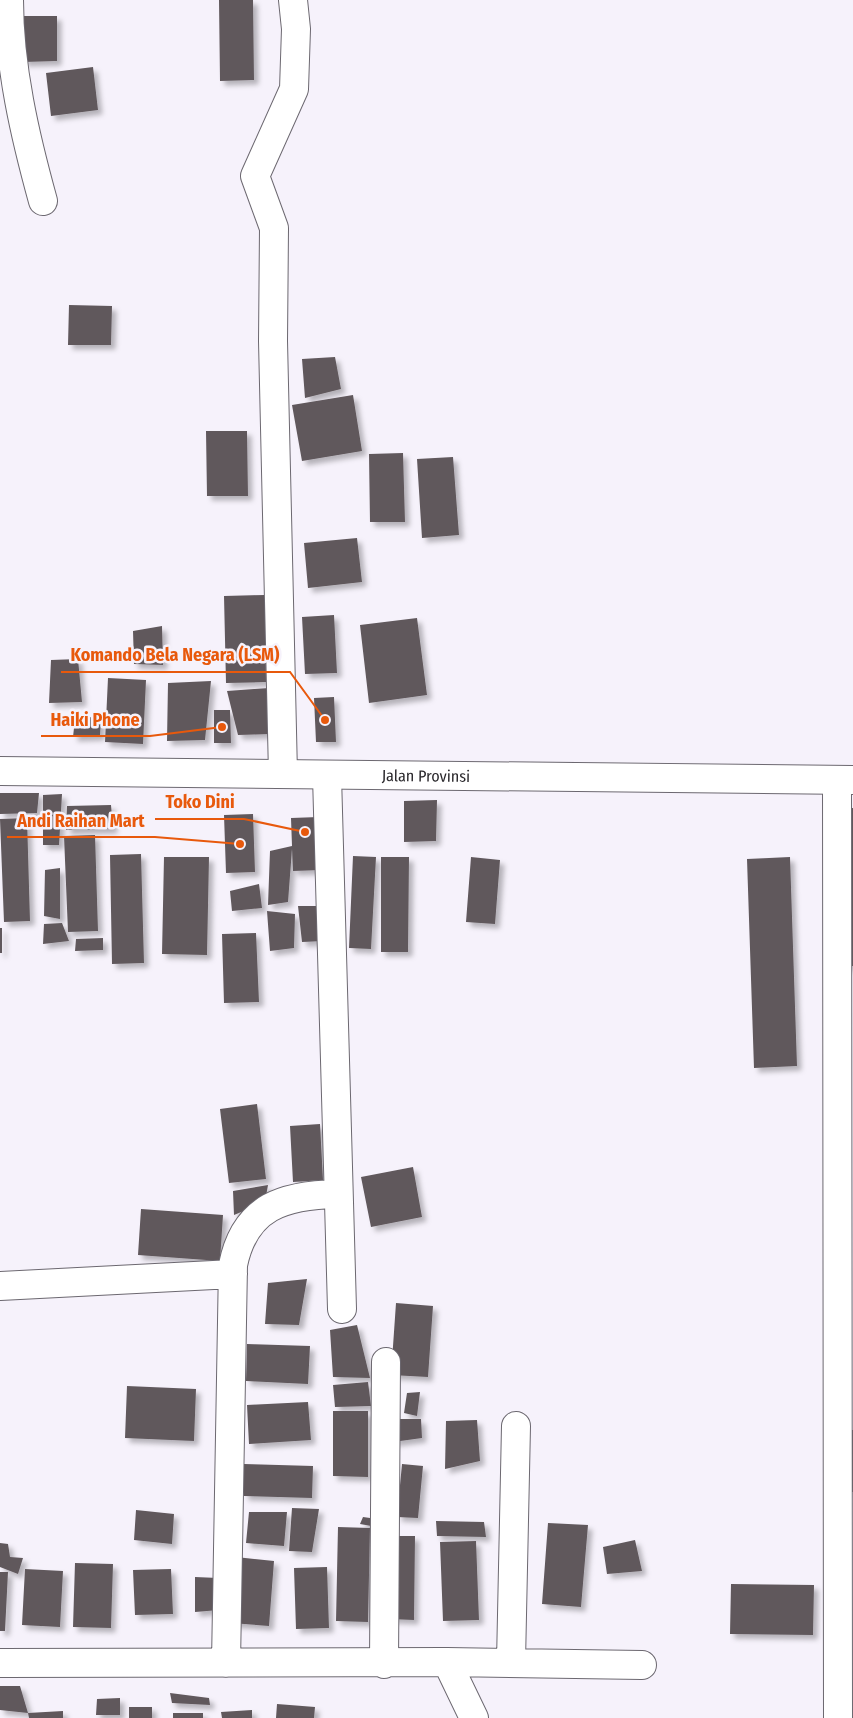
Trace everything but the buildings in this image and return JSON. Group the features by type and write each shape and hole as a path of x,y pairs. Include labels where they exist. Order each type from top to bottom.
{"street":[{"path":"9,0 12,54 29,146 43,201"},
{"path":"282,774 273,351 274,228 255,176 294,89 296,29 293,0"},
{"name":"Jalan Provinsi","path":"0,771 684,780 845,780"},
{"path":"327,776 342,1309"},
{"path":"838,1718 846,1637 845,780"},
{"path":"226,1663 232,1274 235,1253 248,1226 278,1202 300,1196 338,1194"},
{"path":"0,1286 232,1274"},
{"path":"384,1664 386,1362"},
{"path":"511,1662 516,1426"},
{"path":"447,1662 474,1718"},
{"path":"0,1663 384,1664 511,1662 642,1664"}],"place":[{"name":"Komando Bela Negara (LSM)","path":"325,720"},
{"name":"Haiki Phone","path":"222,727"},
{"name":"Toko Dini","path":"305,832"},
{"name":"Andi Raihan Mart","path":"240,844"}]}
